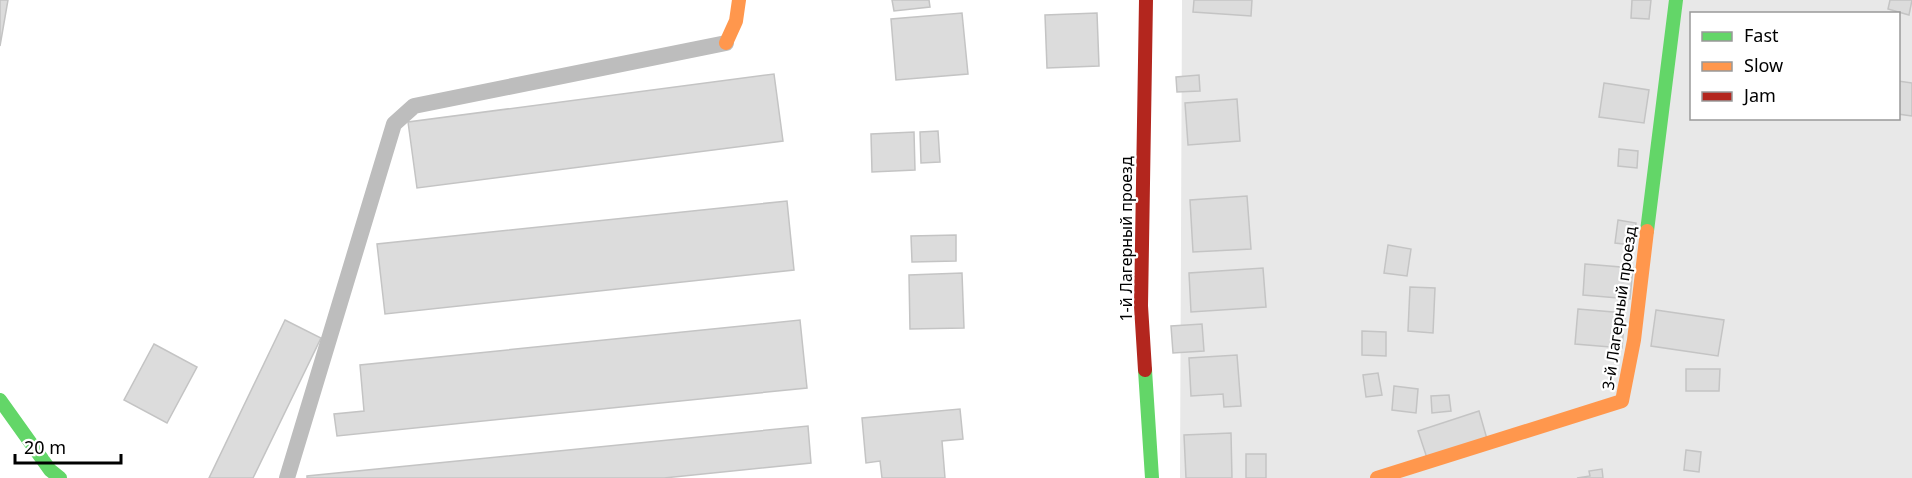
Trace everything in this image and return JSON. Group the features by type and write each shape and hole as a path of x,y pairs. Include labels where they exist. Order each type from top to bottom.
{"street":[{"path":"726,43 736,21 739,0"},
{"name":"1-й Лагерный проезд","path":"1146,0 1141,306 1152,478"},
{"name":"3-й Лагерный проезд","path":"1381,477 1622,401 1634,340 1676,0"},
{"path":"0,400 50,470 60,478"}],"lane":[{"path":"287,478 394,123 414,106 726,43"}],"shaded area":[{"path":"1182,0 1912,0 1912,478 1180,478"}],"building":[{"path":"0,0 8,0 0,46"},
{"path":"892,0 929,0 930,7 894,11"},
{"path":"1194,0 1252,0 1251,16 1193,12"},
{"path":"1632,0 1651,0 1649,19 1631,18"},
{"path":"1890,0 1912,0 1909,15 1888,9"},
{"path":"962,13 968,74 896,80 891,19"},
{"path":"1097,13 1099,66 1047,68 1045,15"},
{"path":"774,74 783,141 417,188 408,122"},
{"path":"1199,75 1200,91 1177,92 1176,77"},
{"path":"1900,81 1912,83 1912,116 1900,114"},
{"path":"1604,83 1649,90 1644,123 1599,117"},
{"path":"1237,99 1240,141 1188,145 1185,103"},
{"path":"938,131 940,162 921,163 920,132"},
{"path":"914,132 915,170 872,172 871,134"},
{"path":"1619,149 1638,151 1637,168 1618,166"},
{"path":"1247,196 1251,249 1193,252 1190,200"},
{"path":"787,201 794,270 385,314 377,244"},
{"path":"1618,220 1636,223 1632,245 1615,243"},
{"path":"956,235 956,261 912,262 911,236"},
{"path":"1388,245 1411,249 1407,276 1384,273"},
{"path":"1585,264 1633,268 1630,299 1583,295"},
{"path":"1263,268 1266,307 1191,312 1189,273"},
{"path":"962,273 964,328 910,329 909,275"},
{"path":"1410,287 1435,288 1433,333 1408,331"},
{"path":"1578,309 1625,313 1622,348 1575,344"},
{"path":"1656,310 1724,320 1718,356 1651,346"},
{"path":"285,320 321,338 253,478 209,478"},
{"path":"800,320 807,388 337,436 334,414 364,411 360,365"},
{"path":"1202,324 1204,351 1173,353 1171,326"},
{"path":"1362,331 1386,332 1386,356 1362,355"},
{"path":"154,344 197,367 167,423 124,400"},
{"path":"1237,355 1241,406 1224,407 1223,394 1191,396 1189,358"},
{"path":"1686,369 1720,369 1719,391 1686,391"},
{"path":"1378,373 1382,395 1366,397 1363,375"},
{"path":"1394,386 1418,389 1416,413 1392,410"},
{"path":"1449,395 1451,411 1432,413 1431,396"},
{"path":"960,409 963,439 942,441 945,478 882,478 880,461 866,463 862,418"},
{"path":"1479,411 1487,439 1427,458 1418,431"},
{"path":"808,426 811,463 664,478 307,478 307,476"},
{"path":"1231,433 1232,478 1186,478 1184,435"},
{"path":"1686,450 1701,452 1699,472 1684,470"},
{"path":"1246,454 1266,454 1266,478 1246,478"},
{"path":"1602,469 1603,478 1577,478 1590,476 1589,471"}],"traffic: fast":[{"path":"1647,231 1676,0"},
{"path":"1145,370 1152,478"},
{"path":"0,400 50,470 60,478"}],"traffic: slow":[{"path":"726,43 736,21 739,0"},
{"path":"1377,478 1622,401 1634,340 1647,231"}],"traffic: jam":[{"path":"1145,370 1141,306 1146,0"}]}
